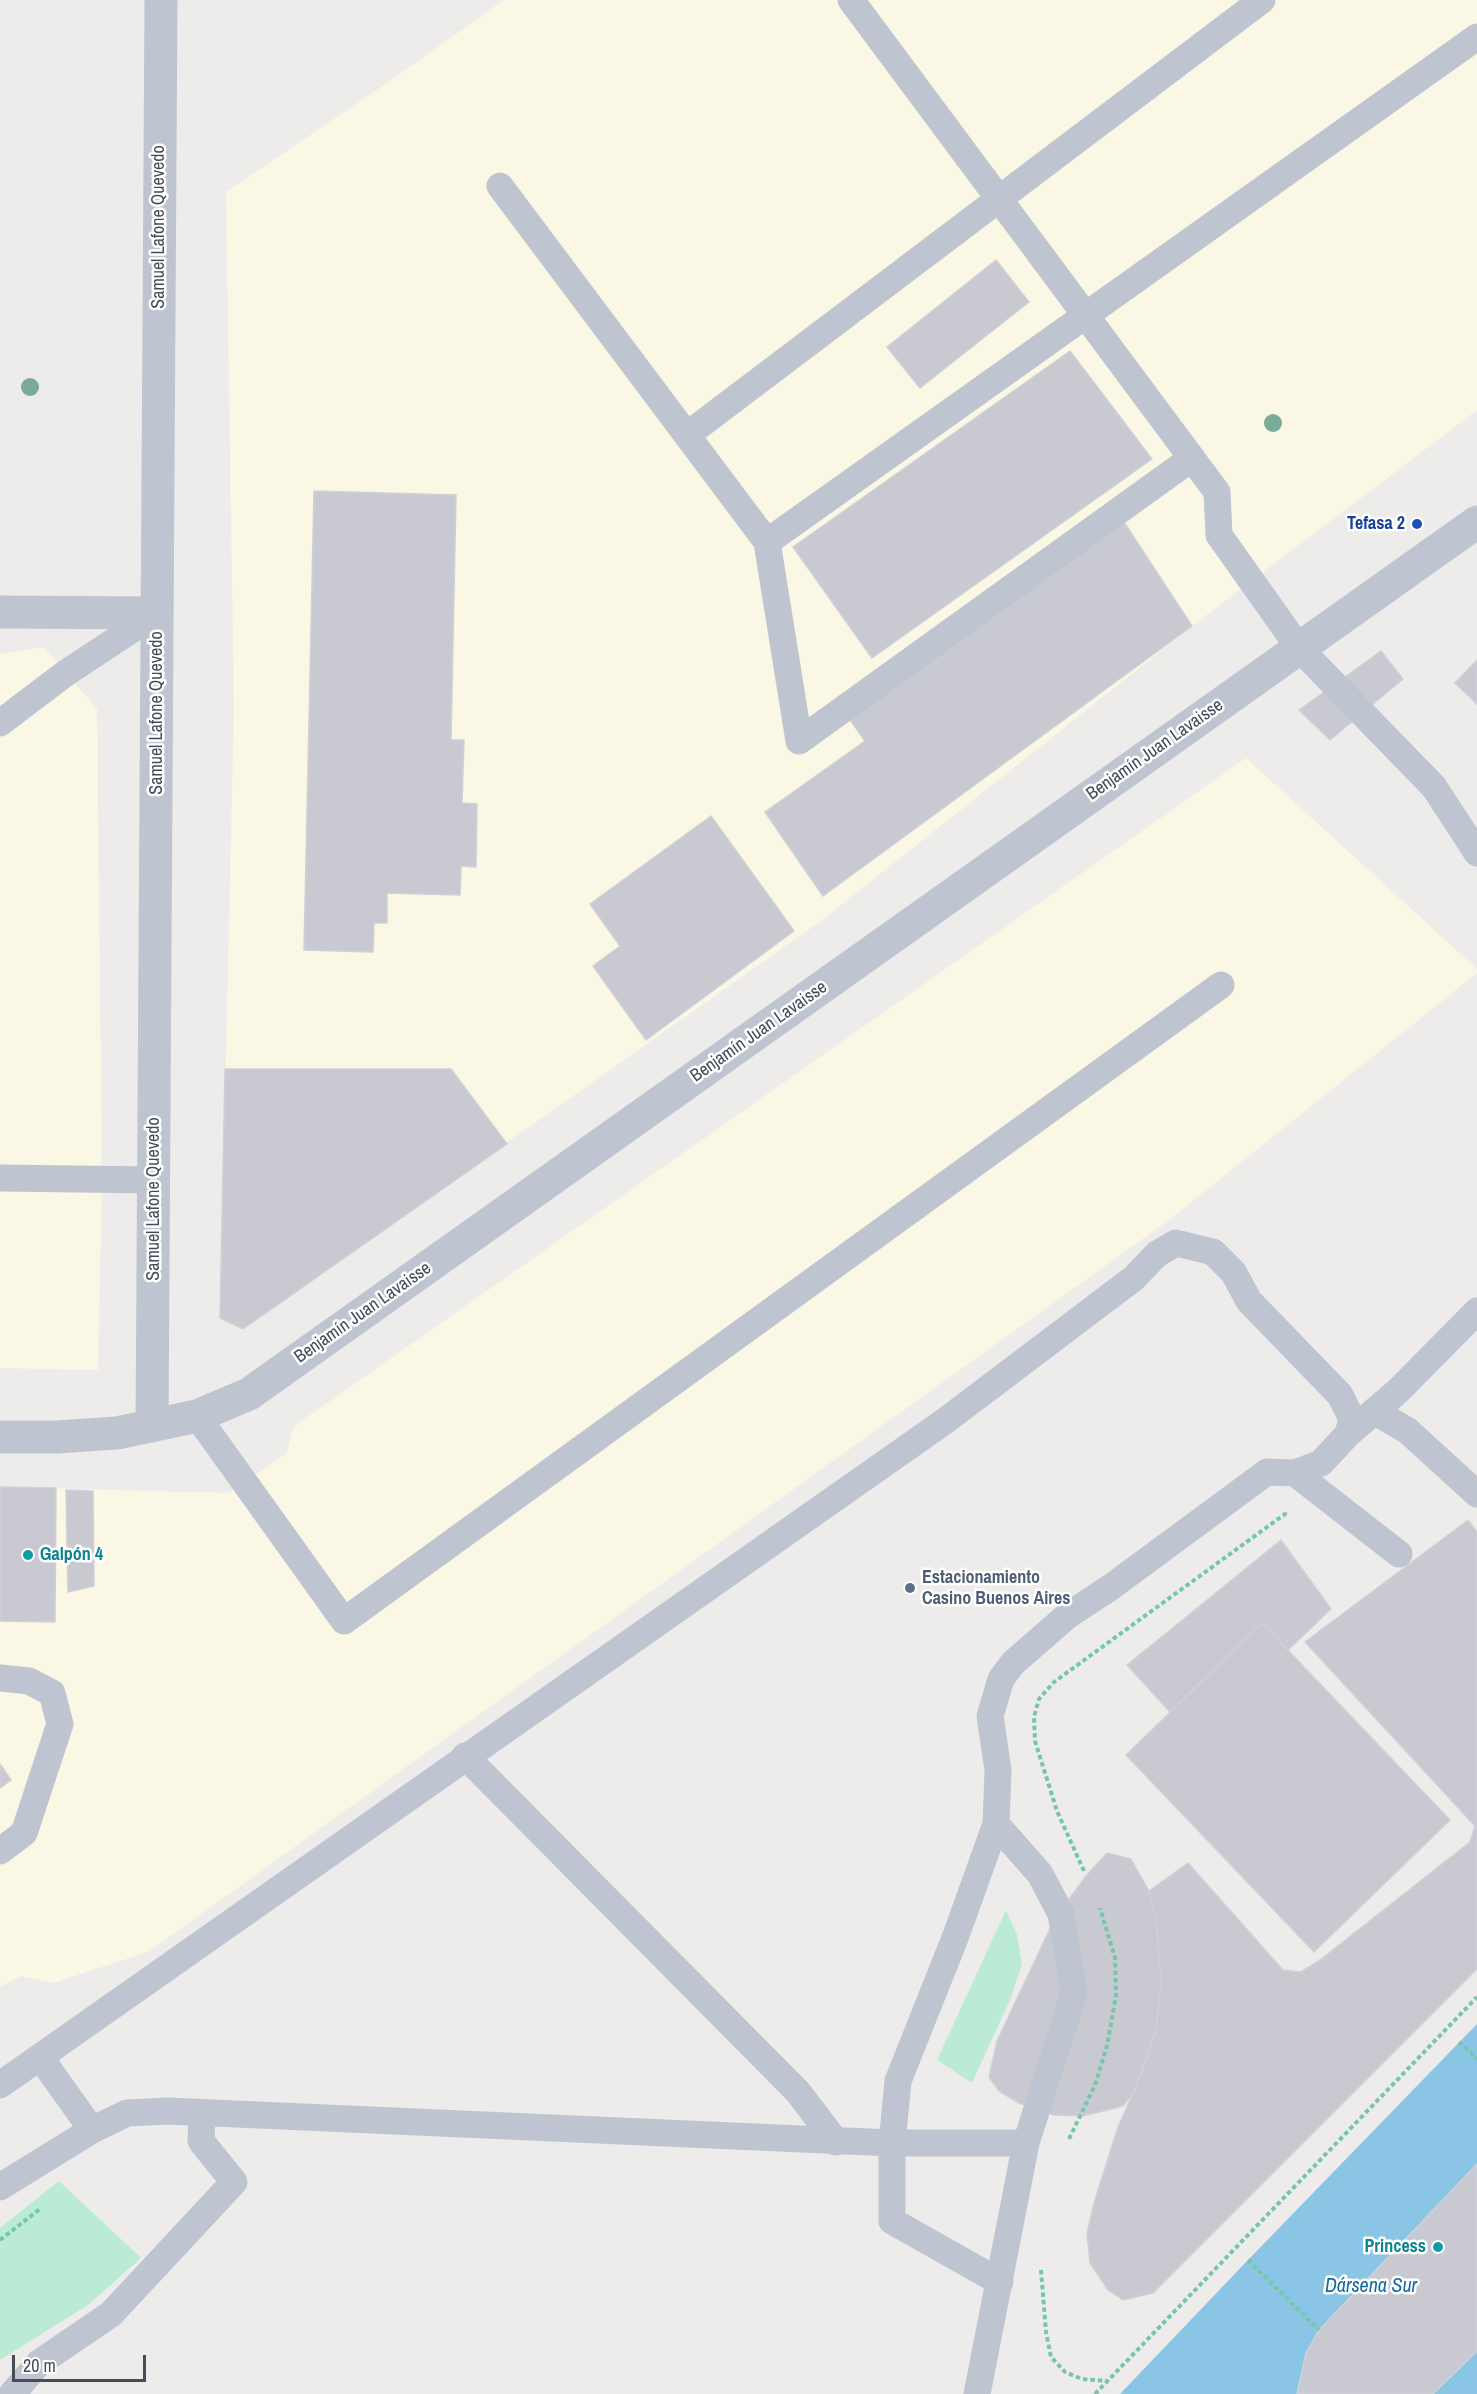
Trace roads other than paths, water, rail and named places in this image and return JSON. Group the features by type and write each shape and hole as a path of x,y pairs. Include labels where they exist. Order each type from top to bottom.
{"street":[{"name":"Samuel Lafone Quevedo","path":"152,1426 161,0"},
{"name":"Benjamín Juan Lavaisse","path":"0,1437 56,1437 117,1433 197,1416 249,1394 1477,522"},
{"path":"0,612 157,613"}],"lane":[{"path":"851,0 1217,492 1219,535 1299,648 1434,787 1477,853"},
{"path":"687,435 1262,0"},
{"path":"767,542 1477,38"},
{"path":"500,186 767,542 799,741 1192,458"},
{"path":"0,723 66,673 157,613"},
{"path":"197,1416 344,1621 1221,985"},
{"path":"0,1178 154,1180"},
{"path":"0,2085 465,1756 945,1422 1134,1278 1157,1254 1176,1243 1213,1252 1234,1274 1248,1301 1340,1395 1352,1419 1348,1434"},
{"path":"1000,2282 892,2221 892,2143 898,2081 955,1938 996,1824 998,1770 990,1716 1000,1678 1012,1663 1067,1616 1267,1472 1295,1473 1321,1463 1348,1434 1399,1390 1477,1311"},
{"path":"1374,1411 1408,1431 1477,1494"},
{"path":"1295,1473 1399,1554"},
{"path":"0,1678 29,1680 52,1693 60,1724 24,1833 0,1851"},
{"path":"465,1756 798,2092 836,2142"},
{"path":"977,2394 1026,2143 1074,1993 1061,1914 1040,1874 996,1824"},
{"path":"40,2057 92,2130"},
{"path":"0,2187 92,2130 127,2113 202,2113 836,2142 1026,2143"},
{"path":"12,2394 39,2363 111,2314 234,2182 201,2141 202,2113"}],"water":[{"name":"Dársena Sur","path":"1477,2024 1477,2394 1120,2394 1248,2260"}],"place":[{"name":"Tefasa 2","path":"1417,524"},
{"name":"Galpón 4","path":"28,1555"},
{"name":"Estacionamiento Casino Buenos Aires","path":"910,1588"},
{"name":"Princess","path":"1438,2247"}]}
